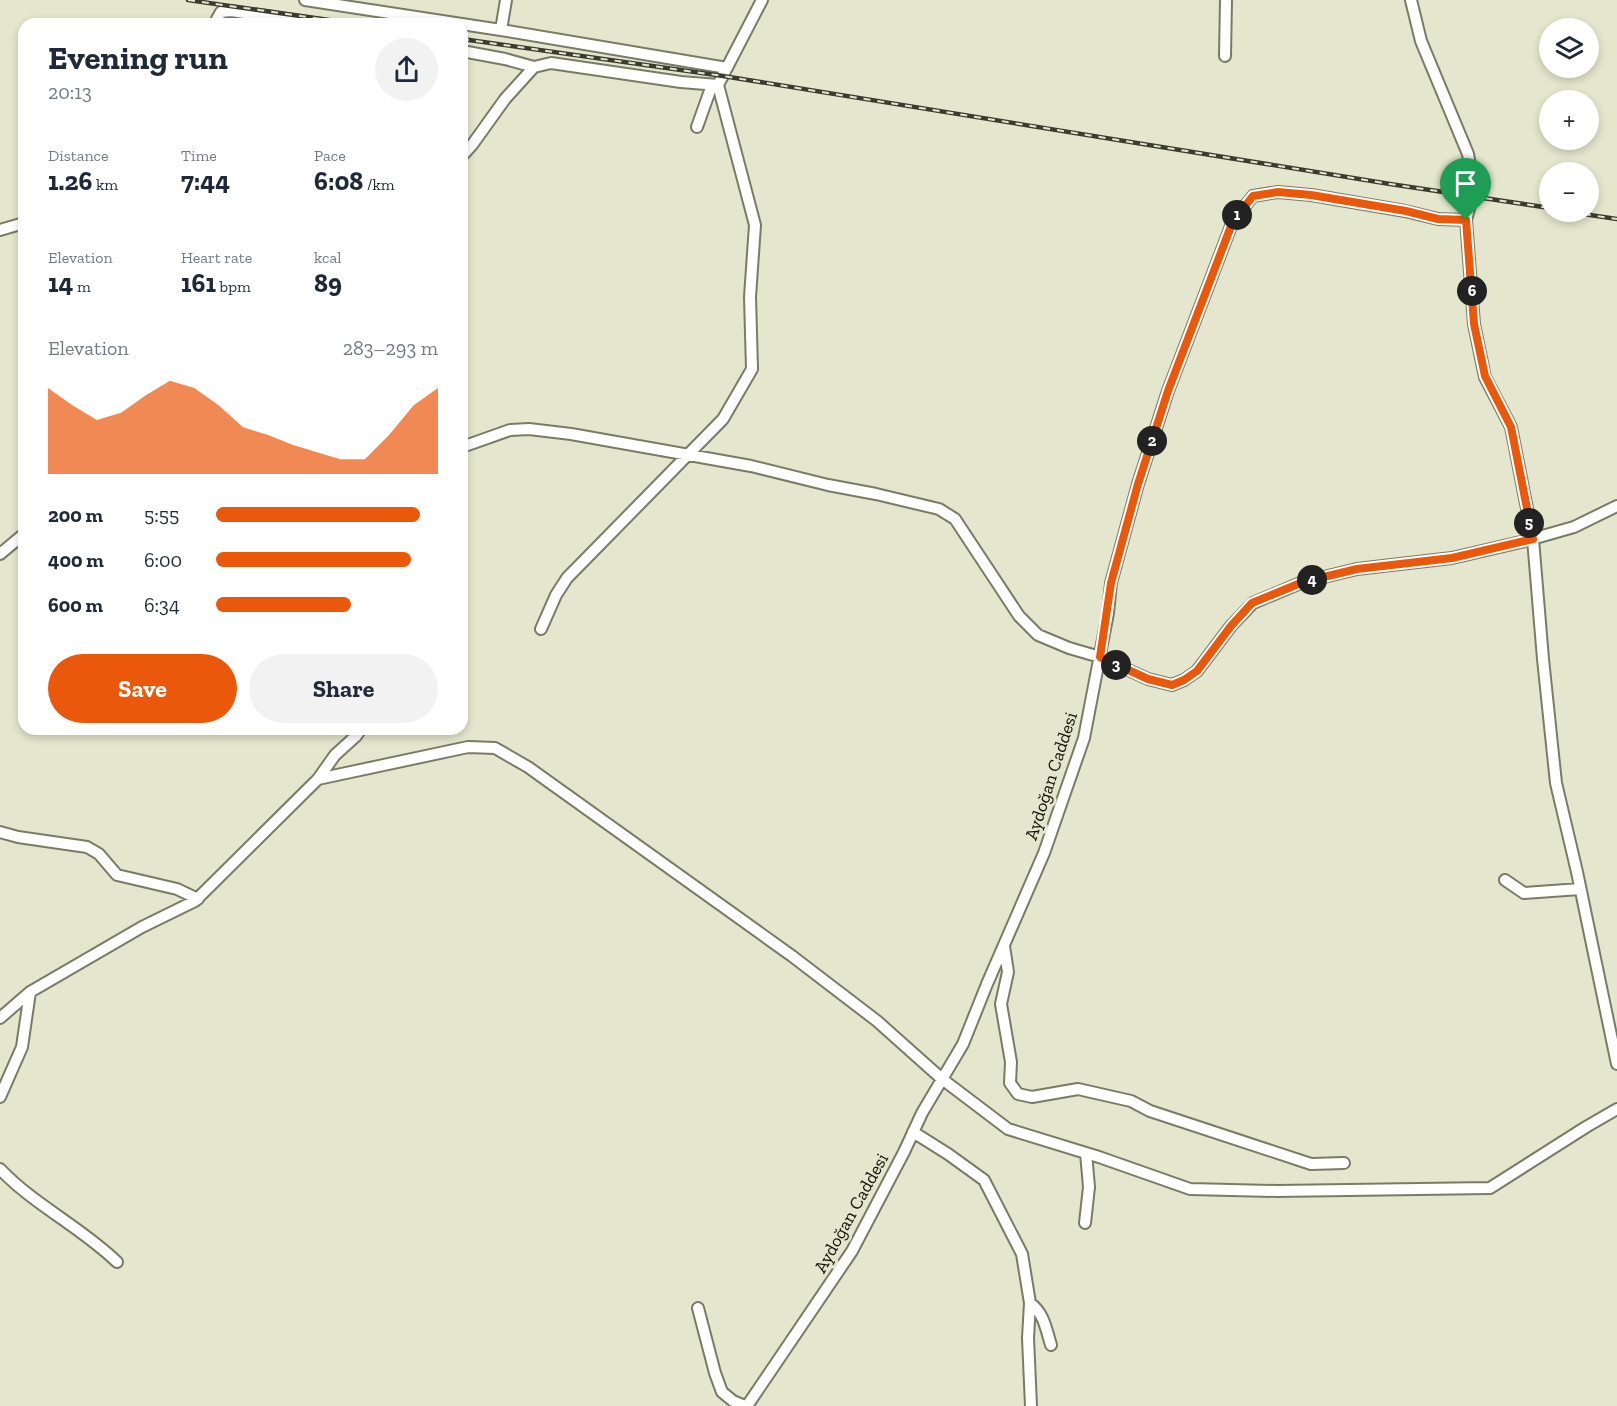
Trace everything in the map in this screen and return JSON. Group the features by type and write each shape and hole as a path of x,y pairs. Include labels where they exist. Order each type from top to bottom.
{"street":[{"path":"305,0 423,18"},
{"path":"501,30 506,0"},
{"path":"697,127 715,85 727,68 762,0"},
{"path":"1225,56 1226,0"},
{"path":"1411,0 1421,41 1468,154 1473,183 1466,220 1474,324 1485,376 1511,427 1533,539 1556,783 1617,1064"},
{"path":"218,18 221,12 231,10 261,18"},
{"path":"468,25 727,68"},
{"path":"468,52 534,67 551,63 715,85"},
{"path":"468,149 506,99 534,67"},
{"path":"541,629 556,595 567,578 723,419 752,369 750,297 755,225 715,85"},
{"name":"Aydoğan Caddesi","path":"746,1406 852,1251 922,1113 963,1044 1044,853 1084,738 1100,657 1111,583 1138,484 1168,391 1233,221 1253,196 1278,192 1311,195 1406,211 1438,219 1466,220"},
{"path":"0,230 18,224"},
{"path":"468,445 510,430 529,429 632,444 751,466 939,509 955,519 1019,616 1038,635 1069,648 1100,657 1148,679 1172,685 1197,671 1231,626 1252,603 1303,582 1357,569 1452,558 1533,539 1574,527 1617,506"},
{"path":"0,554 18,539"},
{"path":"0,1018 30,992 141,927 198,899 318,779 335,755 357,735"},
{"path":"318,779 468,747 495,748 528,767 792,956 877,1021 942,1079 1008,1128 1190,1189 1277,1191 1490,1188 1617,1109"},
{"path":"0,832 18,837 87,847 99,854 117,875 177,889 198,899"},
{"path":"1505,880 1524,893 1580,889"},
{"path":"1004,946 1008,972 1001,1004 1011,1062 1010,1083 1018,1094 1032,1097 1078,1089 1131,1101 1150,1111 1311,1164 1344,1163"},
{"path":"0,1097 22,1047 30,992"},
{"path":"913,1132 984,1180 1022,1254 1030,1303 1032,1406"},
{"path":"1085,1223 1089,1187 1086,1153"},
{"path":"0,1169 21,1188 102,1247 117,1262"},
{"path":"1030,1303 1038,1309 1051,1345"},
{"path":"698,1308 722,1392 733,1401 746,1406"}],"railway":[{"path":"188,0 315,18"},
{"path":"468,40 723,76 1539,206"},
{"path":"1599,216 1617,219"}],"route":[{"path":"1278,192 1311,195 1406,211 1438,219 1466,220 1474,324 1485,376 1511,427 1533,539 1452,558 1357,569 1303,582 1252,603 1231,626 1197,671 1172,685 1148,679 1100,657 1111,583 1138,484 1168,391 1233,221 1253,196 1278,192"}]}
